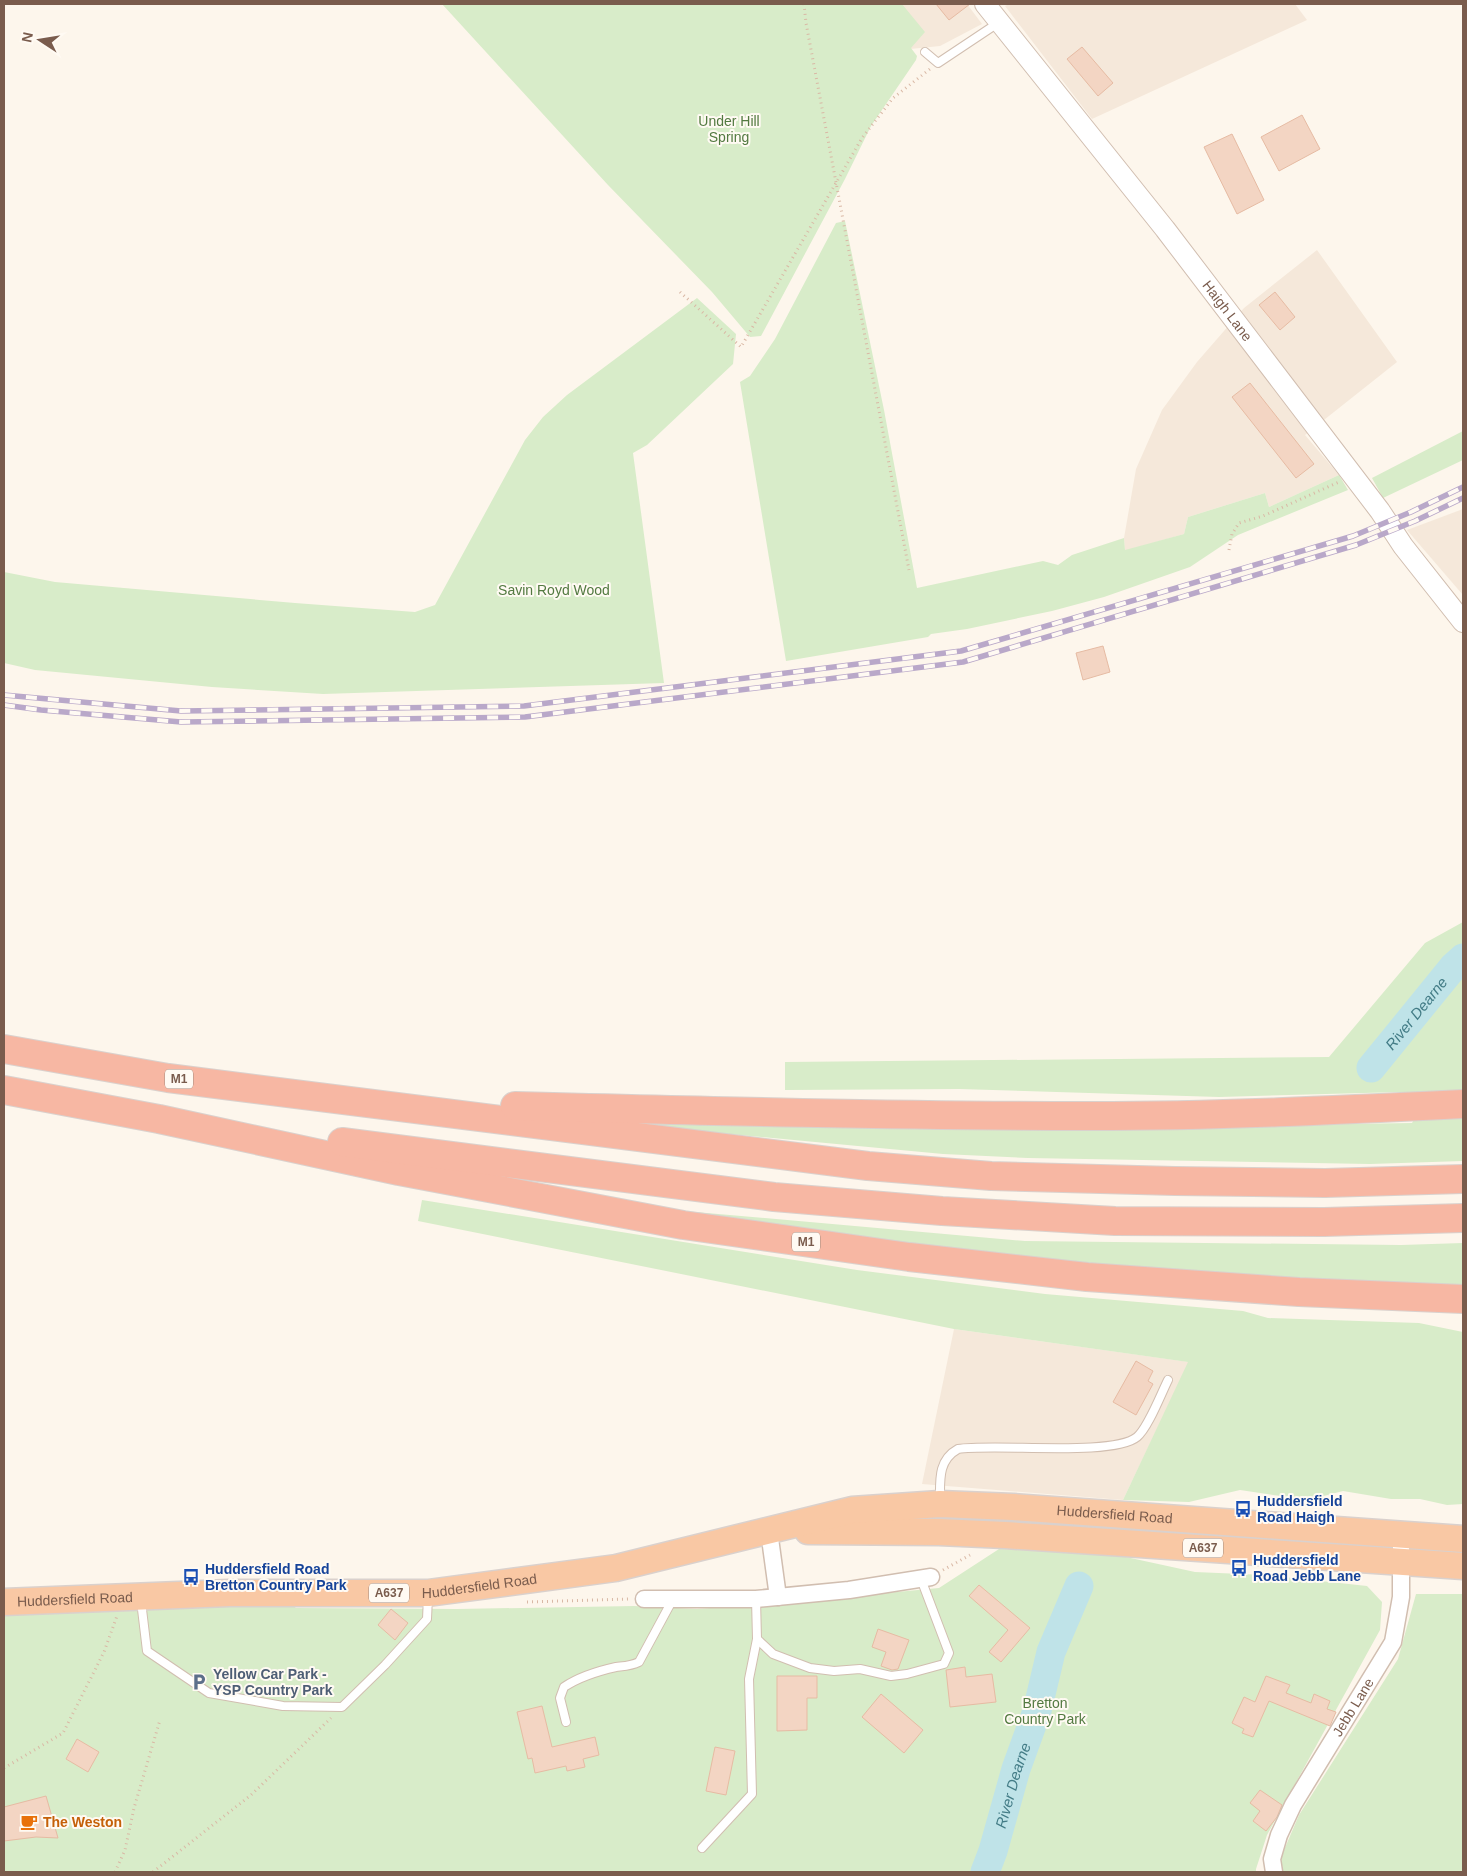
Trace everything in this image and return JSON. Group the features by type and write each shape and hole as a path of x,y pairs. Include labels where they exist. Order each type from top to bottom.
{"highway":[{"name":"M1","path":"4,1049 168,1078 858,1164 991,1176 1325,1183 1463,1180"},
{"name":"M1","path":"4,1090 159,1119 399,1171 683,1225 909,1257 1097,1278 1299,1292 1463,1299"},
{"name":"M1","path":"356,1102 708,1111 1093,1116 1316,1111 1463,1104"},
{"name":"M1","path":"159,1119 774,1197 942,1210 1115,1221 1324,1222 1463,1218"},
{"name":"Huddersfield Road","path":"4,1602 230,1593 428,1593 616,1568 769,1531 939,1518 1013,1507 1401,1533 1463,1539"},
{"name":"Huddersfield Road","path":"939,1518 1463,1566"}],"street":[{"name":"Haigh Lane","path":"985,4 1165,230 1380,511 1403,546 1463,622"},
{"path":"769,1531 778,1597"},
{"name":"Jebb Lane","path":"1274,1872 1272,1860 1278,1834 1293,1806 1393,1642 1401,1598 1401,1533"},
{"path":"644,1599 756,1600 849,1590 926,1578"}],"lane":[{"path":"925,52 938,63 1000,22"},
{"path":"939,1518 942,1466 950,1454 958,1449 1105,1447 1129,1441 1138,1436 1146,1424 1168,1380"},
{"path":"757,1639 773,1654 810,1668 834,1671 860,1669 891,1676 907,1674 944,1664 949,1653 926,1578"},
{"path":"135,1596 147,1651 209,1693 283,1706 342,1707 385,1665 427,1619 428,1593"},
{"path":"566,1722 560,1698 564,1687 574,1680 618,1667 632,1666 639,1662 673,1599"},
{"path":"702,1848 752,1794 749,1679 757,1639 756,1600"}],"path":[{"path":"804,4 909,570"},
{"path":"680,292 741,347 862,138 893,98 938,63"},
{"path":"1229,550 1232,534 1239,523 1263,516 1353,476"},
{"path":"4,1768 62,1733 104,1652 116,1617 135,1596"},
{"path":"526,1602 644,1599"},
{"path":"154,1872 251,1795 342,1707"},
{"path":"115,1872 125,1850 134,1808 160,1720"}],"shaded area":[{"path":"863,4 967,4 982,24 940,46 910,49"},
{"path":"1009,4 1295,4 1307,20 1092,119 1005,6"},
{"path":"1317,250 1397,362 1305,435 1339,475 1269,507 1265,493 1188,517 1184,534 1125,551 1124,538 1136,469 1162,410 1197,362 1244,308"},
{"path":"1463,509 1463,595 1407,530"},
{"path":"954,1329 1189,1362 1123,1500 922,1484"}],"green space":[{"name":"Under Hill Spring","path":"442,4 902,4 925,32 911,48 917,56 916,60 871,126 845,179 761,336 750,337 712,292 608,185"},
{"path":"845,221 884,410 917,588 1043,561 1058,565 1072,555 1124,538 1125,550 1184,534 1188,517 1265,493 1269,507 1339,475 1348,490 1238,535 1190,567 1104,597 1052,611 967,629 931,634 928,637 786,661 740,382 750,376 775,339 836,223"},
{"name":"Savin Royd Wood","path":"697,298 736,334 733,364 647,445 633,453 664,683 323,694 212,687 35,670 4,663 4,572 55,582 295,603 415,612 435,605 525,440 543,417 567,395"},
{"path":"1463,431 1463,460 1383,498 1372,478"},
{"path":"1463,922 1463,1097 1416,1097 1400,1092 1219,1097 959,1089 785,1090 785,1062 1329,1057 1425,943"},
{"path":"1463,1112 1463,1161 1370,1164 1028,1158 943,1154 642,1124 644,1120 971,1130 1412,1123 1415,1118"},
{"path":"422,1200 857,1270 1045,1294 1243,1311 1268,1318 1419,1323 1463,1332 1463,1504 1447,1505 1420,1499 1391,1499 1343,1491 1308,1500 1240,1490 1189,1502 1123,1500 1188,1362 954,1329 418,1221"},
{"path":"627,1203 684,1211 1025,1241 1401,1245 1463,1243 1463,1291 1107,1271"},
{"path":"952,1515 1370,1544 1383,1553 949,1522"},
{"name":"Bretton Country Park","path":"999,1549 1047,1550 1126,1557 1195,1572 1265,1575 1367,1586 1382,1602 1380,1630 1267,1835 1256,1872 4,1872 4,1609 287,1601 296,1608 457,1609 634,1606 697,1609 939,1588"},
{"path":"1416,1594 1463,1594 1463,1872 1283,1872 1281,1857 1299,1815 1398,1659"}],"building":[{"path":"936,4 970,4 949,20"},
{"path":"1082,47 1113,83 1098,96 1067,59"},
{"path":"1302,115 1320,149 1279,171 1261,137"},
{"path":"1232,134 1264,200 1237,214 1204,147"},
{"path":"1275,292 1295,317 1280,330 1259,305"},
{"path":"1250,383 1314,464 1296,478 1232,397"},
{"path":"1103,646 1110,672 1083,680 1076,653"},
{"path":"1136,1361 1153,1371 1148,1381 1153,1384 1136,1415 1113,1402"},
{"path":"979,1585 1030,1628 1001,1662 989,1652 1008,1630 969,1596"},
{"path":"391,1609 408,1623 395,1640 378,1625"},
{"path":"878,1629 909,1640 898,1669 892,1670 881,1666 886,1652 872,1647"},
{"path":"965,1667 966,1677 992,1674 996,1702 950,1707 946,1670"},
{"path":"777,1676 817,1676 817,1698 807,1698 807,1730 777,1731"},
{"path":"1266,1676 1290,1685 1286,1693 1311,1703 1314,1694 1330,1701 1327,1709 1336,1712 1330,1726 1269,1701 1253,1737 1242,1733 1244,1729 1232,1723 1244,1697 1255,1702"},
{"path":"881,1694 923,1730 904,1753 862,1717"},
{"path":"542,1706 552,1747 595,1737 599,1755 583,1759 585,1767 567,1771 566,1766 535,1773 532,1758 528,1759 517,1712"},
{"path":"77,1739 99,1752 88,1772 66,1759"},
{"path":"715,1747 735,1751 726,1795 706,1791"},
{"path":"1260,1790 1282,1805 1277,1817 1266,1831 1253,1821 1260,1811 1250,1803"},
{"name":"The Weston","path":"46,1796 58,1838 36,1837 4,1841 4,1807"}],"waterway":[{"name":"River Dearne","path":"1371,1068 1454,966 1463,958"},
{"name":"River Dearne","path":"985,1872 993,1851 1016,1769 1037,1711 1051,1652 1079,1586"}],"railway":[{"path":"4,695 181,711 524,706 961,651 1353,536 1411,512 1463,487"},
{"path":"4,705 181,722 525,717 963,662 1356,545 1415,521 1463,498"}],"place":[{"name":"Huddersfield Road Haigh","path":"1243,1509"},
{"name":"Huddersfield Road Jebb Lane","path":"1239,1568"},
{"name":"Huddersfield Road Bretton Country Park","path":"191,1577"},
{"name":"Yellow Car Park - YSP Country Park","path":"199,1682"},
{"name":"The Weston","path":"29,1822"}]}
